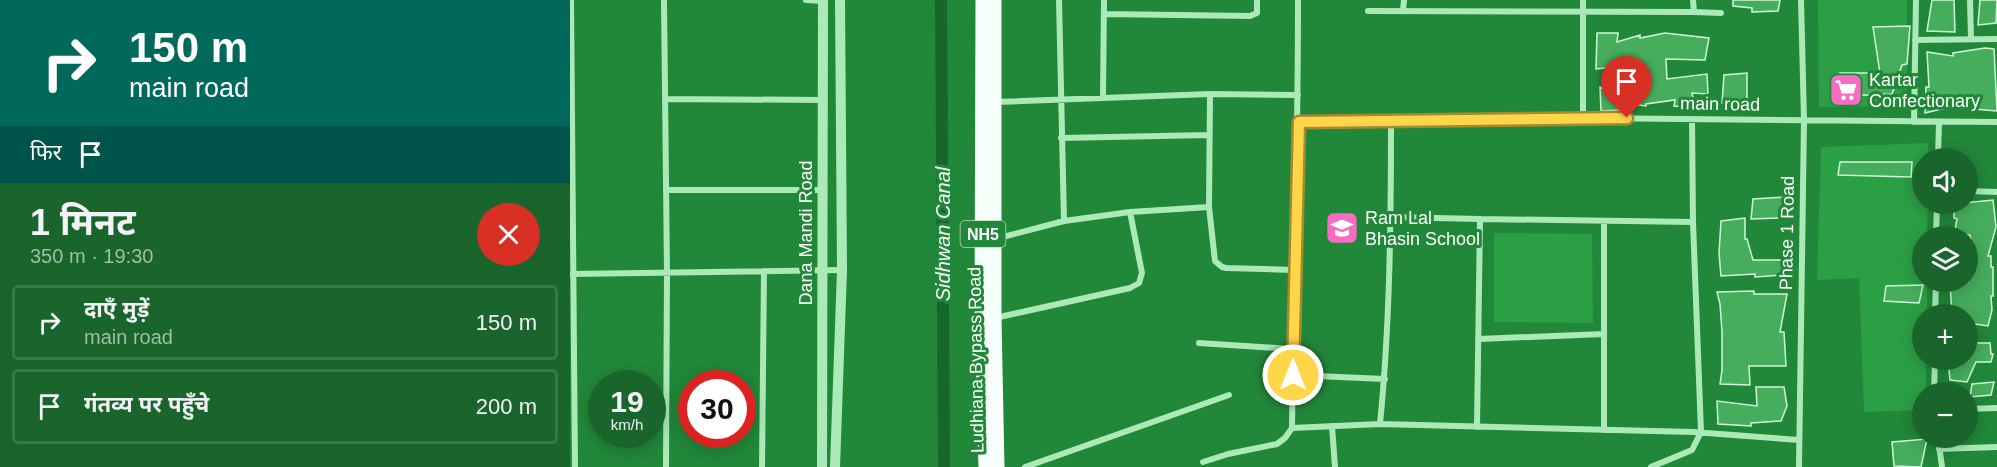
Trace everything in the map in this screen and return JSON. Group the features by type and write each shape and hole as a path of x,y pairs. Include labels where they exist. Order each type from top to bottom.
{"highway":[{"name":"Ludhiana Bypass Road","path":"983,0 982,321 986,467"},
{"name":"Ludhiana Bypass Road","path":"994,0 994,319 997,467"}],"street":[{"path":"571,0 571,274 575,467"},
{"path":"664,0 667,272 666,467"},
{"path":"806,0 823,0"},
{"name":"Dana Mandi Road","path":"822,467 823,0"},
{"path":"835,467 842,270 840,0"},
{"path":"1059,0 1064,221"},
{"path":"1103,97 1104,0"},
{"path":"1104,14 1250,16 1257,13 1257,0"},
{"path":"1203,462 1235,452 1277,444 1292,428 1299,122 1298,0"},
{"path":"1403,10 1404,0"},
{"path":"1583,0 1583,118"},
{"path":"1694,0 1694,12"},
{"name":"Phase 1 Road","path":"1799,467 1804,120 1802,0"},
{"path":"1914,122 1916,0"},
{"path":"1970,0 1971,39"},
{"path":"1368,11 1721,13"},
{"path":"1916,40 1997,39"},
{"path":"995,102 1210,94 1298,95"},
{"path":"1210,94 1209,207 1214,257 1222,267 1294,270"},
{"path":"665,99 823,100"},
{"name":"main road","path":"1299,122 1583,118 1997,122"},
{"path":"1651,467 1662,465 1692,450 1701,432 1693,222 1692,119"},
{"path":"1380,424 1385,379 1391,218 1391,120"},
{"path":"1938,148 1939,122"},
{"path":"1061,138 1209,135"},
{"path":"666,190 823,190"},
{"path":"1978,191 1997,192"},
{"path":"994,239 1064,221 1130,212 1209,207"},
{"path":"994,319 1130,288 1139,283 1142,273 1130,212"},
{"path":"1391,218 1693,222"},
{"path":"1477,427 1480,219"},
{"path":"1604,221 1604,430"},
{"path":"571,274 842,270"},
{"path":"762,467 764,271"},
{"path":"1478,339 1604,334"},
{"path":"1199,343 1293,349"},
{"path":"1293,375 1385,379"},
{"path":"1025,467 1229,395"},
{"path":"1978,409 1997,408"},
{"path":"1292,428 1380,424 1701,432 1799,440"},
{"path":"1332,426 1335,467"},
{"path":"1942,467 1939,449 1997,447"}],"green space":[{"path":"1818,0 1907,0 1907,106 1819,107"},
{"path":"1928,143 1928,148 1912,148 1912,214 1928,214 1927,226 1912,226 1912,292 1927,292 1927,304 1912,304 1912,370 1926,370 1926,382 1912,382 1912,410 1864,412 1859,278 1817,280 1821,147"},
{"path":"1494,233 1592,234 1593,323 1494,322"}],"building":[{"path":"1733,0 1780,0 1778,11 1752,12 1752,8 1733,6"},
{"path":"1932,0 1954,0 1955,32 1927,31"},
{"path":"1980,0 1997,0 1996,23 1978,25"},
{"path":"1910,26 1907,64 1902,65 1892,94 1843,96 1840,73 1880,73 1873,27"},
{"path":"1597,33 1618,33 1617,42 1640,35 1640,38 1665,33 1709,38 1705,60 1666,59 1667,79 1707,74 1708,94 1692,93 1695,108 1674,106 1675,100 1646,104 1646,106 1621,103 1620,110 1601,111 1600,87 1627,94 1624,66 1596,69"},
{"path":"1985,48 1994,49 1997,111 1950,107 1925,113 1926,87 1929,87 1927,52 1953,56 1953,53"},
{"path":"1747,73 1747,107 1722,103 1724,75"},
{"path":"1840,162 1912,162 1911,177 1838,175"},
{"path":"1785,197 1784,218 1751,219 1753,199"},
{"path":"1993,200 1996,227 1988,256 1991,256 1991,267 1993,267 1993,296 1991,296 1992,310 1988,326 1978,324 1978,304 1951,304 1951,292 1978,292 1978,226 1956,226 1957,219 1954,218 1954,214 1978,214 1978,202"},
{"path":"1745,218 1745,239 1747,239 1753,260 1785,260 1785,275 1721,276 1719,253 1721,221"},
{"path":"1912,285 1912,292 1921,292 1919,303 1884,301 1886,286"},
{"path":"1754,291 1754,294 1787,294 1780,332 1784,332 1786,366 1749,366 1750,385 1720,384 1722,332 1717,292"},
{"path":"1978,343 1990,343 1991,354 1993,354 1991,362 1978,362"},
{"path":"1949,370 1972,370 1967,382 1950,380"},
{"path":"1994,382 1991,395 1978,396 1978,383"},
{"path":"1756,387 1784,387 1787,406 1781,421 1751,423 1751,426 1718,424 1717,401 1757,406"},
{"path":"1912,440 1912,448 1925,448 1921,467 1894,466 1892,442"}],"waterway":[{"name":"Sidhwan Canal","path":"941,0 944,467"}],"place":[{"name":"Kartar Confectionary","path":"1846,90"},
{"name":"Ram Lal Bhasin School","path":"1342,228"}],"route":[{"path":"1293,375 1299,122 1627,118"}]}
